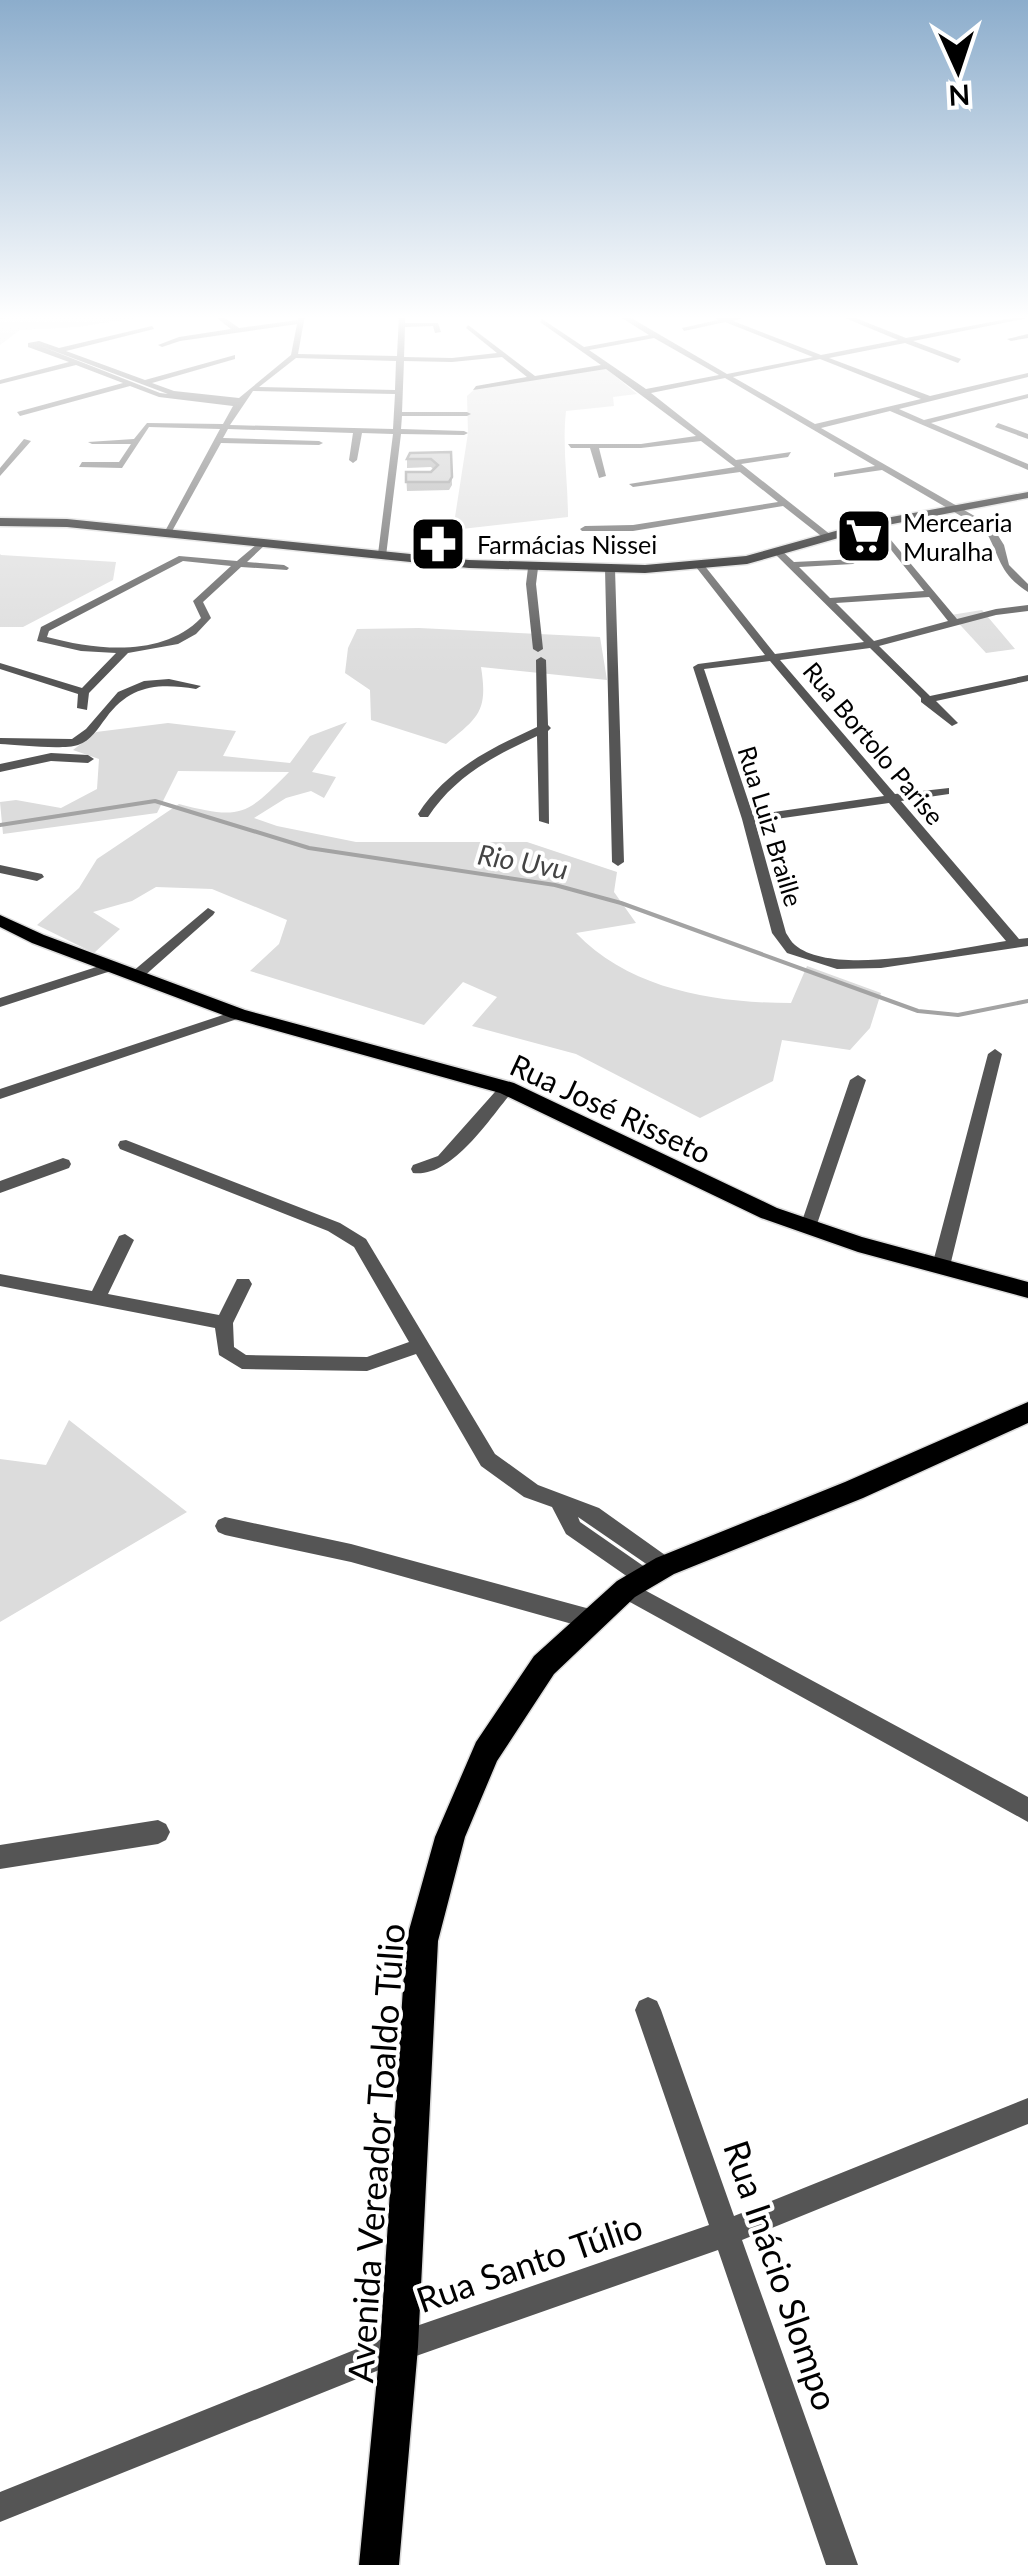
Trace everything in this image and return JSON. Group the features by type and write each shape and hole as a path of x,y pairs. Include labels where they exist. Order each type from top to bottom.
{"main road":[{"path":"0,522 166,533 533,568 701,567 778,552 875,524 1028,494"},
{"name":"Rua José Risseto","path":"0,920 238,1014 507,1088 585,1122 731,1197 808,1226 1028,1290"},
{"name":"Avenida Vereador Toaldo Túlio","path":"379,2565 400,2347 422,1940 450,1837 486,1752 544,1665 590,1618 645,1577 1028,1412"}],"street":[{"path":"82,465 122,465 141,435"},
{"path":"166,533 222,435"},
{"path":"354,460 357,435"},
{"path":"382,554 396,475 396,435"},
{"path":"699,435 828,537"},
{"path":"826,435 989,528 999,545 1004,566 1028,589"},
{"path":"953,435 1028,467"},
{"path":"571,446 594,448 703,438"},
{"path":"92,442 138,440"},
{"path":"219,440 319,443"},
{"path":"0,474 27,441"},
{"path":"594,448 602,476"},
{"path":"634,484 788,454"},
{"path":"837,474 882,468"},
{"path":"585,528 642,526 786,503"},
{"path":"875,524 955,623"},
{"path":"263,542 236,563 198,600 206,618 200,628 174,641 125,650 62,645 40,638 41,633 182,558 236,563 284,568"},
{"path":"778,552 952,723"},
{"path":"792,565 853,561"},
{"name":"Rua Bortolo Parise","path":"701,567 891,798 1022,943"},
{"path":"533,568 530,584 545,728 545,821"},
{"path":"610,569 618,862"},
{"path":"826,601 931,594"},
{"path":"772,656 870,646 1028,608"},
{"path":"83,708 84,692 125,650"},
{"name":"Rua Luiz Braille","path":"772,656 698,667 748,819 779,932 792,950 837,965 881,964 1022,943"},
{"path":"0,666 84,692"},
{"path":"925,700 1028,678"},
{"path":"0,741 74,742 86,738 109,706 144,683 158,680 196,686"},
{"path":"424,814 448,783 484,758 545,728"},
{"path":"0,767 51,757 88,760"},
{"path":"748,819 945,790"},
{"path":"0,869 37,876"},
{"path":"136,975 208,912"},
{"path":"0,1003 112,966"},
{"path":"0,1094 238,1014"},
{"path":"941,1266 995,1054"},
{"path":"808,1226 858,1080"},
{"path":"419,1169 444,1160 507,1088"},
{"path":"126,1145 334,1227 360,1243 488,1460 531,1491 560,1504 573,1528 645,1577 1028,1810"},
{"path":"0,1187 62,1164"},
{"path":"98,1296 126,1240"},
{"path":"0,1280 224,1323"},
{"path":"242,1284 224,1323 225,1350 242,1362 367,1364 421,1345"},
{"path":"225,1526 352,1554 590,1618"},
{"path":"0,1856 158,1832"},
{"name":"Rua Inácio Slompo","path":"648,2010 842,2565"},
{"name":"Rua Santo Túlio","path":"0,2508 400,2347 728,2232 1028,2111"}],"shaded area":[{"path":"468,435 565,435 568,517 453,530"},
{"path":"0,554 116,562 113,580 23,627 0,627"},
{"path":"982,610 1015,649 986,653 951,615"},
{"path":"419,628 600,637 607,680 481,667 482,704 466,727 446,744 371,720 370,690 345,673 348,648 357,629"},
{"path":"347,722 312,772 336,777 324,798 311,791 286,798 254,818 356,842 527,842 617,872 614,892 636,923 576,933 622,968 704,996 791,1003 807,966 881,993 870,1028 850,1050 782,1040 773,1081 700,1118 576,1054 472,1026 497,997 463,982 424,1025 250,971 279,944 287,920 212,889 156,887 132,901 93,912 120,929 94,953 37,925 79,888 97,859 179,804 216,812 241,810 262,798 289,772 178,771 157,813 3,834 0,802 16,800 61,808 97,789 99,759 73,750 96,732 168,723 236,731 223,756 290,763 310,736"},
{"path":"69,1420 187,1512 0,1622 0,1459 46,1465"}],"building":[{"path":"451,452 449,482 406,482 406,472 431,472 438,465 431,459 407,459 410,453"}],"waterway":[{"name":"Rio Uvu","path":"0,825 155,801 309,848 555,885 621,903 918,1011 958,1015 1028,1001"}],"place":[{"name":"Mercearia Muralha","path":"864,536"},
{"name":"Farmácias Nissei","path":"438,544"}]}
